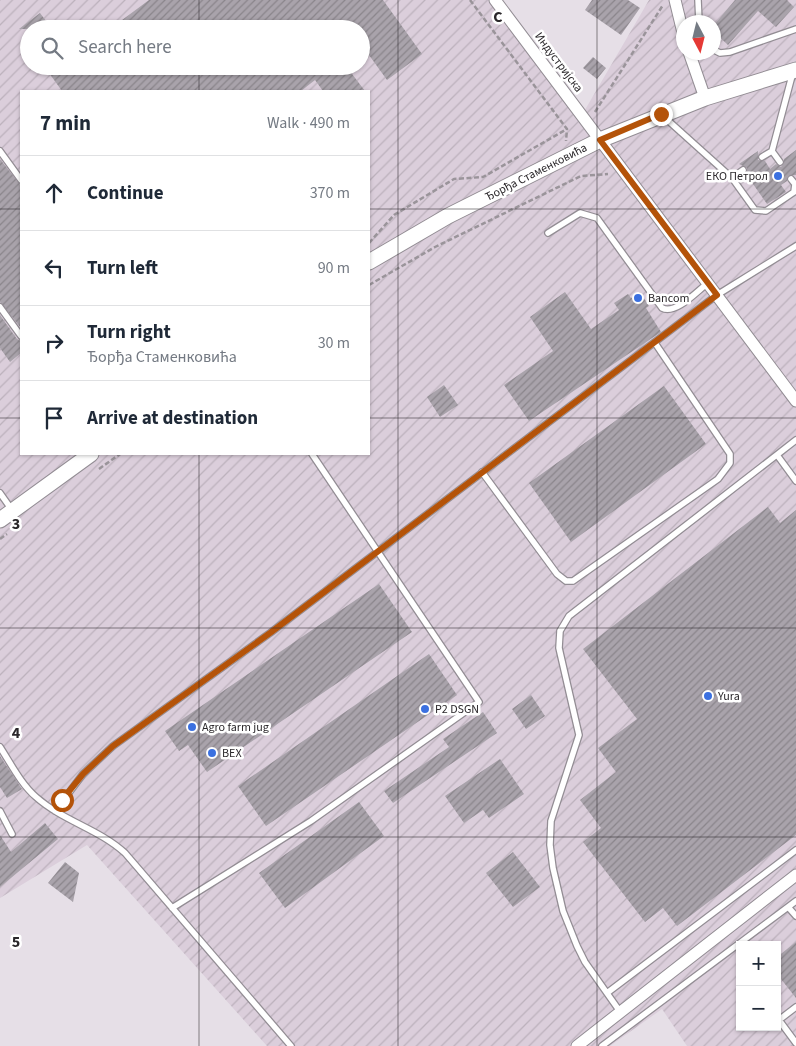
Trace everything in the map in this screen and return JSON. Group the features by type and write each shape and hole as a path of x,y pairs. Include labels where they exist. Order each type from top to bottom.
{"street":[{"name":"Индустријска","path":"496,0 796,401"},
{"path":"675,0 679,15"},
{"path":"692,60 705,98"},
{"name":"Ђорђа Стаменковића","path":"370,261 448,216 600,140 705,98 795,70"},
{"path":"0,520 89,455"},
{"path":"577,1046 796,875"}],"lane":[{"path":"698,0 699,15"},
{"path":"721,53 730,52 796,29"},
{"path":"762,158 772,151 795,70"},
{"path":"661,114 732,178 755,210 763,212 794,192 795,184 791,179"},
{"path":"0,151 20,179"},
{"path":"772,151 780,162"},
{"path":"732,178 743,170"},
{"path":"548,233 580,213 597,218 662,308 666,310 674,309 708,283"},
{"path":"55,811 83,774 113,746 270,633 717,295 796,246"},
{"path":"0,307 20,335"},
{"path":"482,472 557,574 566,581 573,581 718,479 730,463 730,454 655,343"},
{"path":"621,1013 585,962 569,928 553,868 550,846 551,821 579,736 559,648 560,631 569,616 796,440"},
{"path":"172,908 304,825 479,702 313,455"},
{"path":"777,455 796,481"},
{"path":"0,493 13,511"},
{"path":"0,747 30,792 55,811 115,844 291,1046"},
{"path":"0,811 12,834"},
{"path":"607,993 796,850"},
{"path":"602,1046 796,901"},
{"path":"788,907 796,916"},
{"path":"796,1007 778,1020 796,1043"}],"path":[{"path":"470,0 567,129 566,158"},
{"path":"588,123 667,0"},
{"path":"370,241 394,215 454,179 483,177 567,129"},
{"path":"370,284 435,247 581,176 624,172"}],"shaded area":[{"path":"0,0 495,0 582,115 649,0 796,0 796,1046 687,1046 662,1009 610,1046 267,1046 87,845 0,898"}],"building":[{"path":"149,0 383,0 422,54 387,80 370,56 370,20 122,20"},
{"path":"592,0 628,0 640,8 621,35 585,10"},
{"path":"735,0 787,0 794,7 776,27 758,11 728,45 721,38 721,17"},
{"path":"40,13 45,20 31,20"},
{"path":"593,57 606,68 597,79 583,68"},
{"path":"50,75 353,75 364,90 322,90 315,80 302,90 61,90"},
{"path":"796,150 796,175 788,176 787,181 781,185 786,192 767,204 746,174 747,168 739,164 758,151 758,160 765,161 770,169 776,164 781,167 784,159"},
{"path":"0,159 20,185 20,327 0,302"},
{"path":"565,292 591,329 619,310 614,303 628,294 631,298 640,292 649,306 646,308 661,332 529,421 504,385 553,351 530,317"},
{"path":"0,315 20,340 20,354 10,362 0,348"},
{"path":"444,385 458,405 440,417 427,397"},
{"path":"664,386 706,444 571,542 529,483"},
{"name":"Yura","path":"768,507 780,523 796,510 796,835 677,926 663,908 645,922 583,842 601,828 580,800 616,772 598,748 637,719 583,649"},
{"path":"379,584 412,632 207,772 188,745 179,751 165,731"},
{"path":"429,654 457,695 266,826 238,786"},
{"path":"531,695 545,716 526,729 512,709"},
{"path":"483,712 497,733 393,803 384,791 449,747 443,739"},
{"path":"0,756 22,789 7,798 0,787"},
{"path":"500,759 524,794 489,818 483,810 464,823 445,796"},
{"path":"359,802 384,836 285,908 259,873"},
{"path":"45,823 58,839 0,887 0,835 11,852"},
{"path":"513,852 540,887 513,907 486,873"},
{"path":"65,862 79,873 73,902 48,883"},
{"path":"796,942 796,998 781,979 781,954"}],"place":[{"name":"ЕКО Петрол","path":"778,176"},
{"name":"Bancom","path":"638,298"},
{"name":"Yura","path":"708,696"},
{"name":"P2 DSGN","path":"425,709"},
{"name":"Agro farm jug","path":"192,727"},
{"name":"BEX","path":"212,753"}],"route":[{"path":"62,800 83,774 113,746 270,633 717,295 600,140 661,114"}]}
